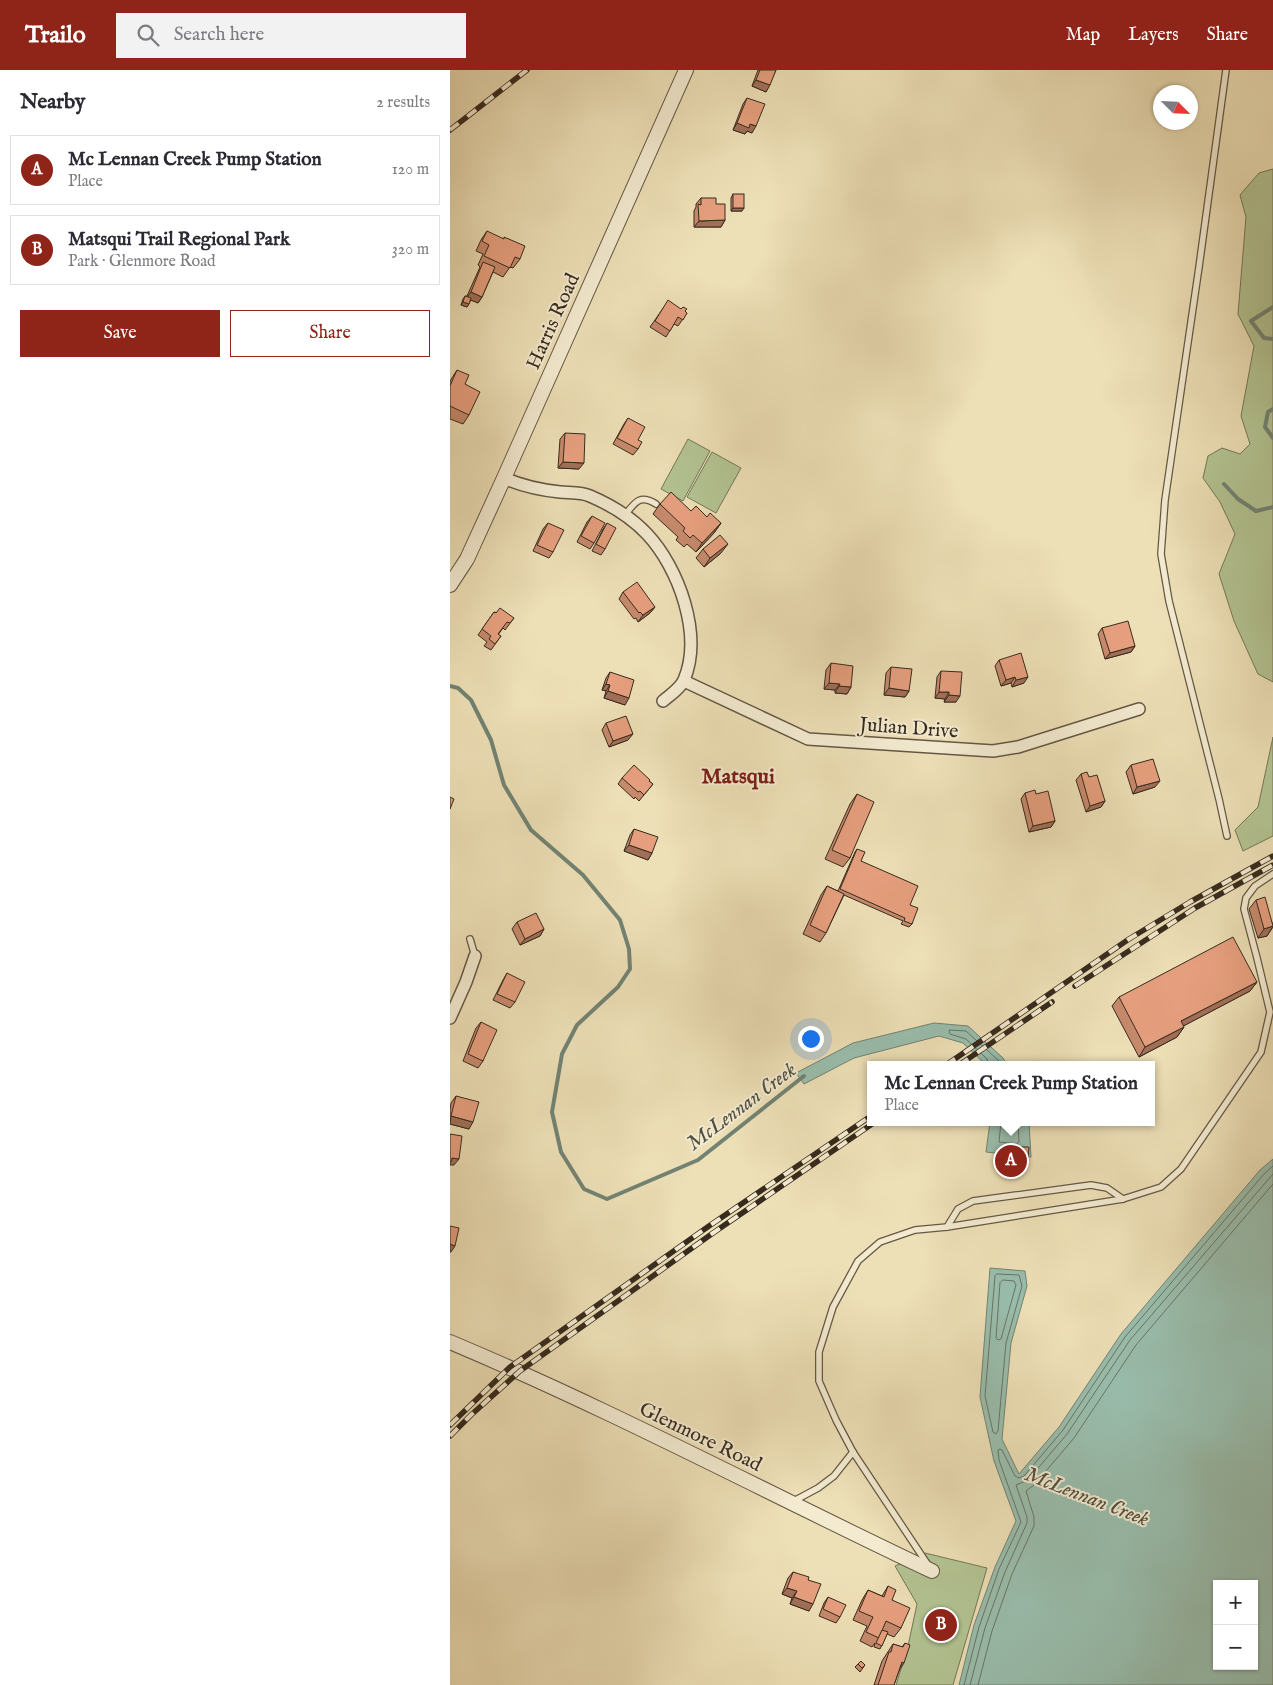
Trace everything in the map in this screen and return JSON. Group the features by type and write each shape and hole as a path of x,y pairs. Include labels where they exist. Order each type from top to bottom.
{"street":[{"name":"Harris Road","path":"450,585 466,559 504,478 686,70"},
{"path":"504,478 520,485 588,495 625,515 648,535 660,551 670,568 687,611 690,632 690,659 684,681 663,702"},
{"name":"Julian Drive","path":"684,681 808,739 993,751 1018,746 1139,709"},
{"path":"450,1018 475,956"},
{"name":"Glenmore Road","path":"450,1342 520,1372 932,1571"}],"lane":[{"path":"1226,70 1198,277 1164,500 1160,554 1169,601 1228,836"},
{"path":"625,515 640,499 644,498 656,504"},
{"path":"932,1571 853,1452 836,1420 819,1381 819,1352 834,1306 858,1261 880,1242 915,1230 947,1227 1124,1199 1161,1187 1181,1169 1261,1052 1270,1012 1244,909 1246,898 1256,886 1273,874"},
{"path":"470,939 475,956"},
{"path":"947,1227 958,1209 973,1201 1091,1185 1107,1188 1124,1199"},
{"path":"792,1502 818,1488 834,1476 853,1452"}],"shaded area":[{"path":"1273,169 1273,682 1258,674 1234,621 1219,574 1235,534 1220,502 1203,478 1208,456 1222,448 1240,454 1250,444 1241,416 1254,346 1238,314 1246,217 1240,195 1259,173"},
{"path":"688,439 710,451 683,501 661,489"},
{"path":"712,452 741,468 716,513 687,497"},
{"path":"1273,737 1273,836 1243,851 1235,830 1258,807"},
{"path":"925,1553 987,1568 953,1685 896,1685 908,1646 917,1604 895,1566"}],"water":[{"path":"934,1023 968,1026 1005,1061 982,1061 963,1043 939,1036 854,1058 804,1084 796,1073 853,1043"},
{"path":"989,1126 1029,1126 1031,1157 986,1152"},
{"path":"1273,1159 1273,1685 959,1685 974,1625 995,1567 1016,1521 994,1461 980,1397 990,1268 1025,1271 1027,1286 1011,1343 1002,1439 1019,1474 1059,1427 1121,1334 1260,1170"}],"building":[{"path":"760,70 776,70 770,85 756,80"},
{"path":"747,98 765,104 756,126 750,124 749,128 737,123"},
{"path":"733,194 744,194 744,208 733,208"},
{"path":"701,198 716,198 716,204 725,204 725,220 699,221 698,204 701,205"},
{"path":"487,231 525,246 520,259 515,257 510,268 484,256 489,245 482,241"},
{"path":"483,262 495,267 482,297 471,292"},
{"path":"465,296 471,298 469,304 463,302"},
{"path":"668,300 681,309 683,307 687,309 683,320 678,317 670,331 655,321"},
{"path":"457,370 469,375 465,384 480,392 469,415 450,406 450,386"},
{"path":"628,418 645,427 638,440 642,442 638,449 617,438"},
{"path":"565,433 585,434 584,463 563,462"},
{"path":"671,492 691,511 696,506 707,517 710,513 721,523 702,543 693,535 690,538 683,531 685,528 660,504"},
{"path":"592,516 605,523 594,543 581,536"},
{"path":"548,523 564,530 553,552 537,545"},
{"path":"607,523 616,528 605,549 596,544"},
{"path":"720,535 728,544 710,558 703,549"},
{"path":"637,582 655,607 643,615 639,613 623,592"},
{"path":"500,608 514,618 510,623 507,622 498,634 501,636 495,644 489,639 491,636 482,629 494,612 496,613"},
{"path":"1128,621 1135,646 1110,653 1102,628"},
{"path":"1021,653 1028,677 1016,680 1015,677 1006,680 999,660"},
{"path":"831,663 853,666 851,687 829,683"},
{"path":"891,667 912,669 909,691 889,688"},
{"path":"941,671 962,672 960,696 949,695 949,692 939,692"},
{"path":"610,672 634,680 629,698 608,691 610,685 606,684"},
{"path":"626,716 633,734 613,741 606,723"},
{"path":"1153,759 1160,781 1137,787 1131,765"},
{"path":"634,765 653,784 644,795 622,778"},
{"path":"1087,772 1089,777 1097,775 1105,801 1090,806 1081,774"},
{"path":"1035,790 1036,794 1048,791 1055,821 1033,826 1025,793"},
{"path":"857,794 874,802 850,858 832,850"},
{"path":"450,797 454,799 450,809"},
{"path":"634,829 658,837 652,853 629,845"},
{"path":"857,849 865,852 861,861 918,886 910,905 918,908 912,924 904,921 905,918 840,889"},
{"path":"827,886 844,894 826,933 810,925"},
{"path":"1265,897 1273,926 1264,929 1256,900"},
{"path":"536,913 544,929 525,939 517,922"},
{"path":"1233,937 1257,982 1181,1021 1184,1027 1145,1047 1119,997"},
{"path":"507,973 525,982 515,1002 497,994"},
{"path":"481,1022 497,1030 483,1061 468,1054"},
{"path":"456,1096 479,1102 473,1122 451,1116"},
{"path":"450,1134 462,1136 459,1159 452,1158 451,1162 450,1162"},
{"path":"1006,1147 1029,1147 1028,1157 1006,1156"},
{"path":"450,1226 459,1228 455,1246 450,1244"},
{"path":"793,1572 809,1577 808,1580 821,1584 813,1604 794,1597 797,1591 787,1588"},
{"path":"888,1586 896,1590 892,1600 910,1608 901,1628 886,1621 879,1638 866,1632 873,1617 859,1611 868,1590 884,1597"},
{"path":"828,1597 846,1605 840,1617 823,1609"},
{"path":"882,1630 888,1632 882,1646 876,1643"},
{"path":"905,1643 910,1645 894,1685 878,1685 893,1644 903,1647"},
{"path":"861,1661 865,1665 862,1668 858,1664"}],"waterway":[{"path":"1273,307 1251,321 1264,338 1273,339"},
{"path":"1273,409 1268,412 1265,427 1273,438"},
{"path":"1224,484 1238,499 1256,511 1273,507"},
{"name":"McLennan Creek","path":"450,686 458,688 471,700 491,740 504,785 531,830 583,875 620,920 629,949 630,969 618,987 577,1025 562,1054 552,1112 561,1152 584,1189 607,1199 698,1160 804,1076"}],"railway":[{"path":"450,130 527,70"},
{"path":"952,1061 1129,939 1190,902 1273,856"},
{"path":"1075,986 1195,908 1273,865"},
{"path":"965,1061 1052,1002"},
{"path":"450,1425 510,1367 709,1226 867,1119"},
{"path":"450,1436 520,1371 713,1233 869,1126"}],"place":[{"name":"Mc Lennan Creek Pump Station","path":"1011,1161"},
{"name":"Matsqui Trail Regional Park","path":"941,1625"}],"district":[{"name":"Matsqui","path":"738,775"}]}
